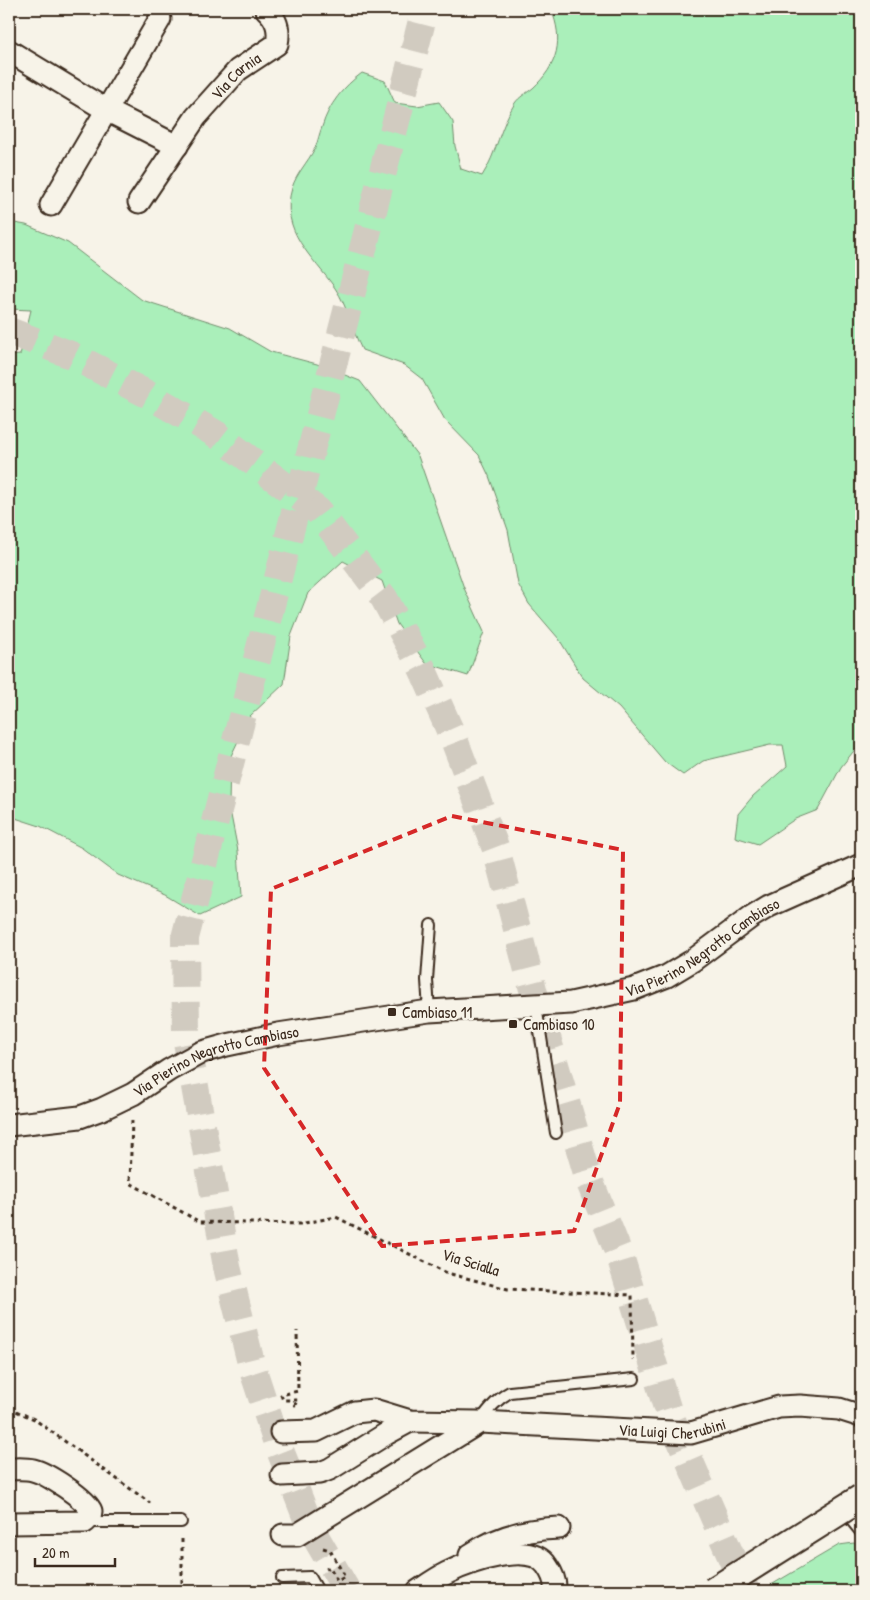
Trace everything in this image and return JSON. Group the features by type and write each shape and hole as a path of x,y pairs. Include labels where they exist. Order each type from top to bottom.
{"street":[{"name":"Via Carnia","path":"139,202 196,118 238,70 277,44 279,35 277,23 266,9"},
{"path":"51,205 108,111 160,19"},
{"path":"9,52 108,111 177,146"},
{"name":"Via Pierino Negrotto Cambiaso","path":"9,1126 80,1117 133,1094 168,1070 202,1052 278,1034 429,1011 570,1003 650,984 692,962 751,916 769,906 861,865"},
{"name":"Via Luigi Cherubini","path":"283,1432 316,1431 355,1412 374,1410 410,1421 480,1422 691,1433 779,1407 816,1407 859,1413"},
{"name":"Via Luigi Cherubini","path":"282,1475 320,1472 330,1469 410,1421"},
{"path":"283,1535 297,1535 480,1422"},
{"path":"9,1469 35,1470 84,1501 91,1512 90,1517 85,1522 9,1523"},
{"path":"712,1591 852,1504"},
{"path":"418,1591 490,1544 526,1531 559,1528"},
{"path":"448,1572 491,1558 523,1553 534,1555 545,1562 552,1574 555,1591"}],"lane":[{"path":"429,1011 427,980 431,925"},
{"path":"536,1006 556,1133"},
{"path":"480,1422 489,1409 502,1396 510,1392 634,1379"},
{"path":"852,1504 861,1532"},
{"path":"85,1522 181,1522"},
{"path":"282,1578 310,1577 318,1591"}],"path":[{"name":"Via Scialla","path":"133,1094 130,1183 200,1222 300,1224 336,1217 447,1273 508,1289 632,1295 634,1379"},
{"path":"283,1432 284,1409 298,1404 296,1399 281,1398 284,1393 298,1391 296,1331"},
{"path":"9,1408 34,1419 165,1514 181,1522 182,1591"},
{"path":"319,1547 330,1550 345,1577 337,1581 328,1567 326,1570 333,1585"}],"highlighted area":[{"path":"452,816 623,850 620,1103 574,1231 382,1246 264,1068 271,889"}],"green space":[{"path":"551,9 861,9 861,742 841,767 818,810 795,819 758,844 735,837 738,814 753,796 787,766 783,745 770,745 703,761 683,775 665,762 619,708 583,678 559,639 529,604 518,584 508,530 489,476 479,455 445,420 422,379 404,365 362,350 339,295 300,242 290,217 289,203 292,188 315,148 333,103 343,90 362,73 385,81 395,103 417,106 439,102 453,122 455,146 461,169 482,176 515,103 533,88 553,61 558,42 555,20"},
{"path":"9,222 26,225 68,243 142,300 230,328 271,352 317,364 360,381 418,456 464,588 484,632 468,676 426,663 397,624 382,581 343,561 308,593 291,636 284,684 250,716 230,758 229,805 238,851 241,897 200,916 165,895 118,875 82,848 40,826 9,816 9,356 20,355 31,310 9,309"},
{"path":"854,1543 861,1549 861,1591 761,1591 839,1545"}],"tunnel":[{"path":"347,1591 311,1529 276,1440 252,1367 227,1267 186,1036 185,938 425,9"},
{"path":"9,331 71,355 147,394 216,434 318,511 384,598 422,668 453,737 496,849 535,997 589,1180 620,1256 668,1411 746,1591"}],"place":[{"name":"Cambiaso 11","path":"392,1012"},
{"name":"Cambiaso 10","path":"513,1024"}]}
